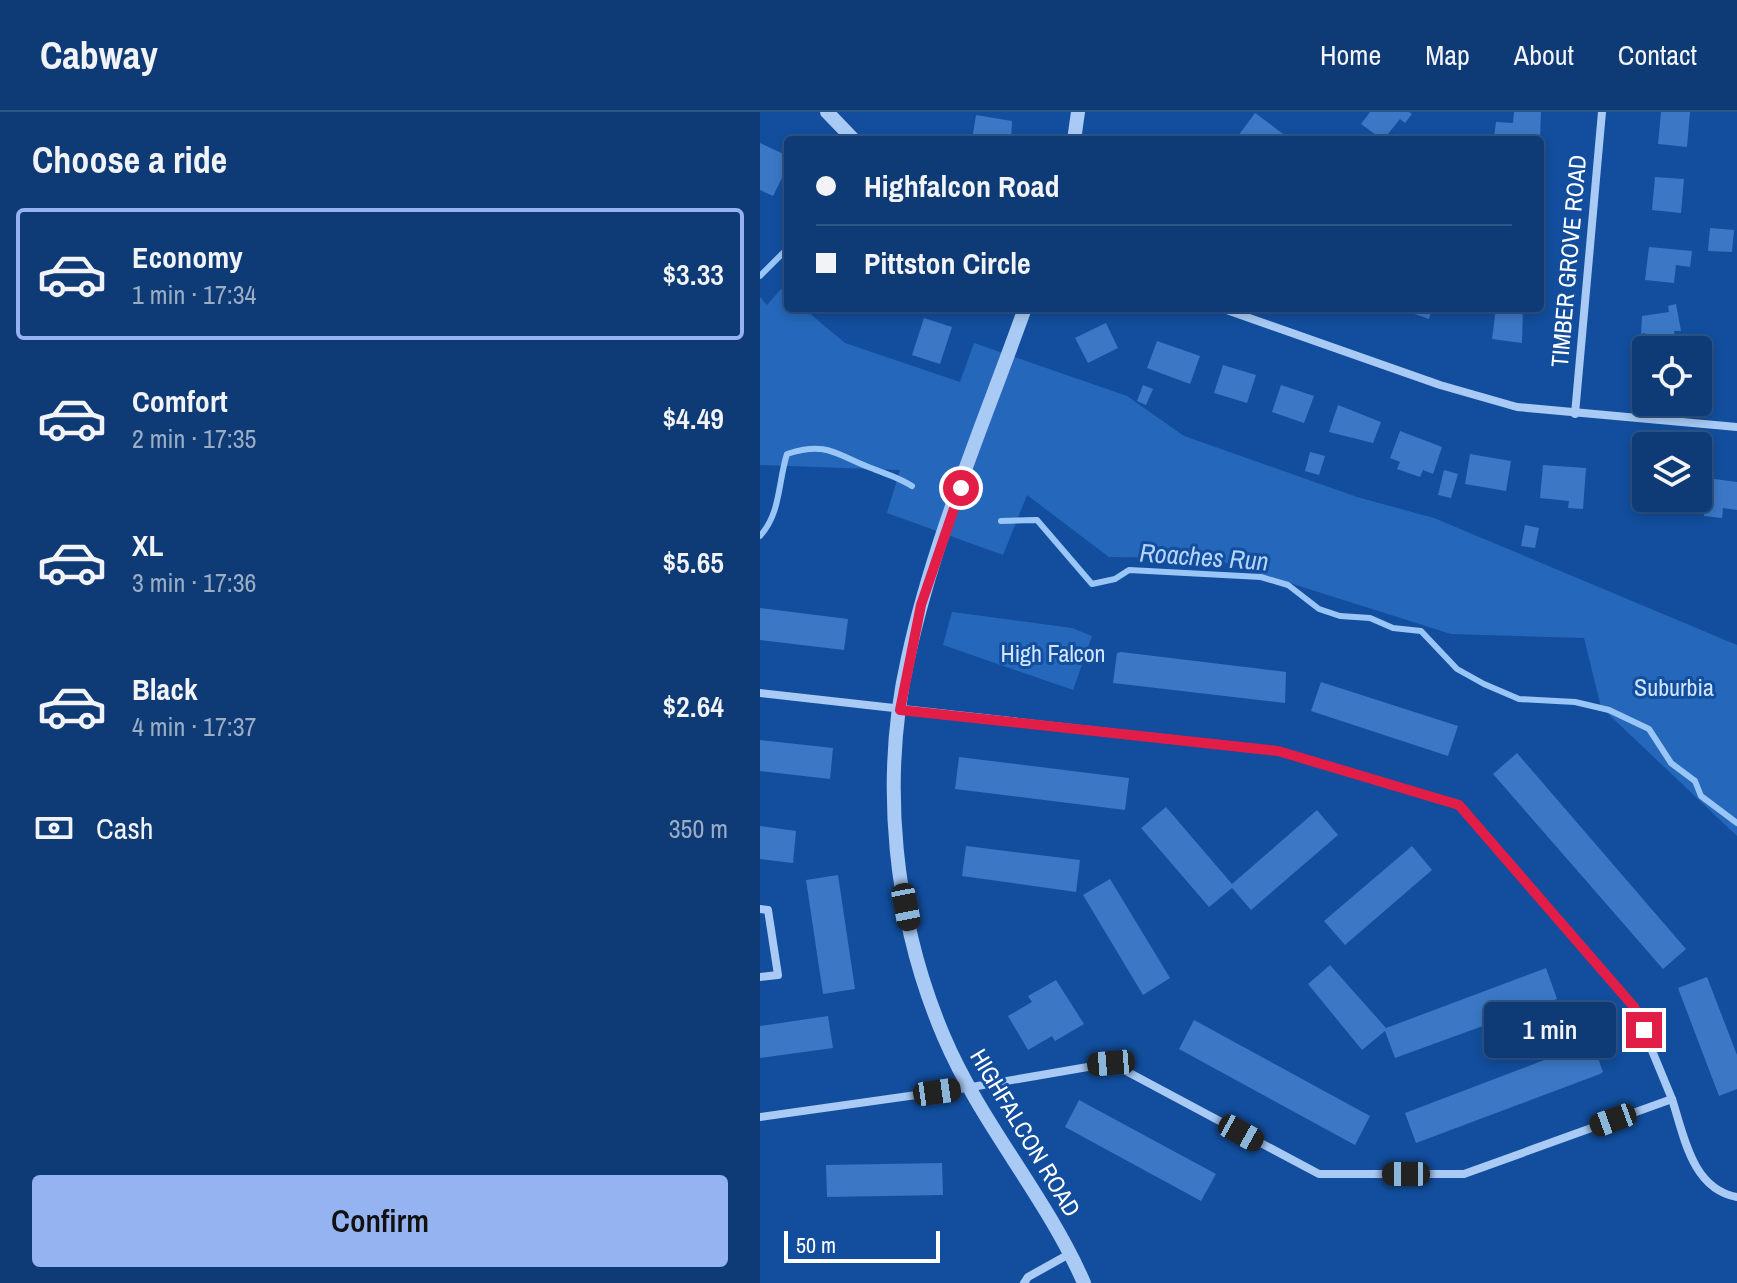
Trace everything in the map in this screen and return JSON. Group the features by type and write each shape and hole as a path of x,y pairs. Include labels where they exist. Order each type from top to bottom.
{"street":[{"path":"827,112 850,136"},
{"path":"1075,136 1078,112"},
{"name":"TIMBER GROVE ROAD","path":"1575,414 1602,112"},
{"name":"HIGHFALCON ROAD","path":"1024,312 921,605 900,710 894,769 901,881 923,981 966,1088 1071,1253 1084,1283"},
{"path":"1233,312 1467,393 1517,407 1737,427"},
{"path":"760,693 1278,751 1459,805 1634,1007 1672,1099 1693,1161 1706,1183 1723,1194 1737,1197"},
{"path":"760,909 768,910 778,975 760,977"},
{"path":"760,1117 966,1088 1111,1063 1319,1174 1464,1174 1672,1099"},
{"path":"1024,1283 1028,1277 1071,1253"}],"green space":[{"name":"Suburbia","path":"781,289 784,292 784,312 808,312 845,343 960,382 974,343 1127,396 1184,436 1357,497 1434,518 1737,645 1737,836 1601,707 1584,638 1451,634 1211,558 1109,557 1027,495 1003,555 887,513 900,470 760,465 760,297 767,305"},
{"name":"High Falcon","path":"952,612 1072,628 1092,636 1073,690 943,645"}],"building":[{"path":"1370,112 1412,114 1405,123 1400,119 1386,136 1378,136 1361,124"},
{"path":"1514,112 1541,112 1540,136 1494,136 1496,122 1513,123"},
{"path":"1661,112 1690,112 1687,147 1658,144"},
{"path":"1255,113 1286,136 1238,136"},
{"path":"976,115 1012,121 1011,136 973,136"},
{"path":"760,143 784,154 784,174 773,196 760,190"},
{"path":"1655,177 1684,179 1681,213 1652,210"},
{"path":"1710,228 1734,230 1732,252 1708,251"},
{"path":"1649,247 1692,251 1690,267 1676,265 1674,283 1645,280"},
{"path":"1676,304 1681,331 1674,331 1675,336 1641,334 1642,316 1669,312 1668,306"},
{"path":"1409,312 1431,312 1429,319"},
{"path":"1495,312 1523,312 1522,343 1492,339"},
{"path":"924,318 952,327 940,364 912,355"},
{"path":"1106,323 1118,348 1088,363 1075,338"},
{"path":"1157,341 1200,356 1190,384 1147,368"},
{"path":"1223,365 1256,375 1247,403 1214,393"},
{"path":"1143,385 1153,389 1146,405 1137,401"},
{"path":"1281,385 1314,396 1304,423 1272,412"},
{"path":"1338,405 1381,422 1373,443 1329,432"},
{"path":"1400,431 1442,447 1433,474 1423,470 1420,477 1397,469 1400,462 1390,458"},
{"path":"1310,452 1325,456 1319,475 1305,471"},
{"path":"1470,454 1511,461 1506,491 1465,484"},
{"path":"1543,465 1586,468 1583,509 1568,508 1569,501 1540,498"},
{"path":"1444,470 1458,474 1451,498 1438,495"},
{"path":"1712,479 1737,482 1737,510 1723,508 1722,518 1704,516 1704,512 1712,512"},
{"path":"1525,525 1539,528 1535,548 1521,546"},
{"path":"760,608 848,619 844,650 760,640"},
{"path":"1117,653 1286,672 1285,703 1113,683"},
{"path":"1321,682 1458,726 1448,756 1311,711"},
{"path":"760,740 833,748 830,779 760,771"},
{"path":"1517,753 1686,949 1663,969 1493,774"},
{"path":"959,757 1129,778 1125,810 955,789"},
{"path":"1166,807 1232,884 1317,810 1338,835 1251,910 1232,888 1209,907 1141,828"},
{"path":"760,826 796,831 793,863 760,859"},
{"path":"966,846 1080,860 1076,892 962,876"},
{"path":"1412,846 1432,870 1345,945 1324,921"},
{"path":"838,875 855,989 823,994 806,880"},
{"path":"1110,879 1170,978 1143,995 1083,895"},
{"path":"1330,965 1386,1028 1546,968 1557,999 1395,1058 1385,1031 1362,1050 1308,984"},
{"path":"1707,977 1737,1055 1737,1089 1719,1096 1678,988"},
{"path":"1056,980 1084,1024 1055,1041 1052,1036 1028,1050 1008,1016 1032,1002 1028,996"},
{"path":"828,1016 833,1048 760,1058 760,1026"},
{"path":"1194,1020 1370,1116 1355,1145 1179,1049"},
{"path":"1593,1044 1603,1072 1600,1074 1416,1143 1405,1113"},
{"path":"1079,1100 1216,1174 1201,1201 1065,1127"},
{"path":"942,1163 943,1195 827,1197 826,1165"}],"waterway":[{"path":"760,276 784,252"},
{"name":"Roaches Run","path":"760,536 772,517 787,454 812,449 831,451 912,486"},
{"name":"Roaches Run","path":"1001,521 1037,520 1092,584 1115,579 1129,570 1261,577 1288,585 1319,609 1340,616 1370,618 1393,628 1421,631 1457,669 1484,684 1519,699 1575,702 1609,710 1649,729 1671,763 1695,781 1701,796 1737,823"}],"route":[{"path":"961,488 921,605 907,661 900,710 1278,751 1459,805 1634,1007 1644,1030"}]}
